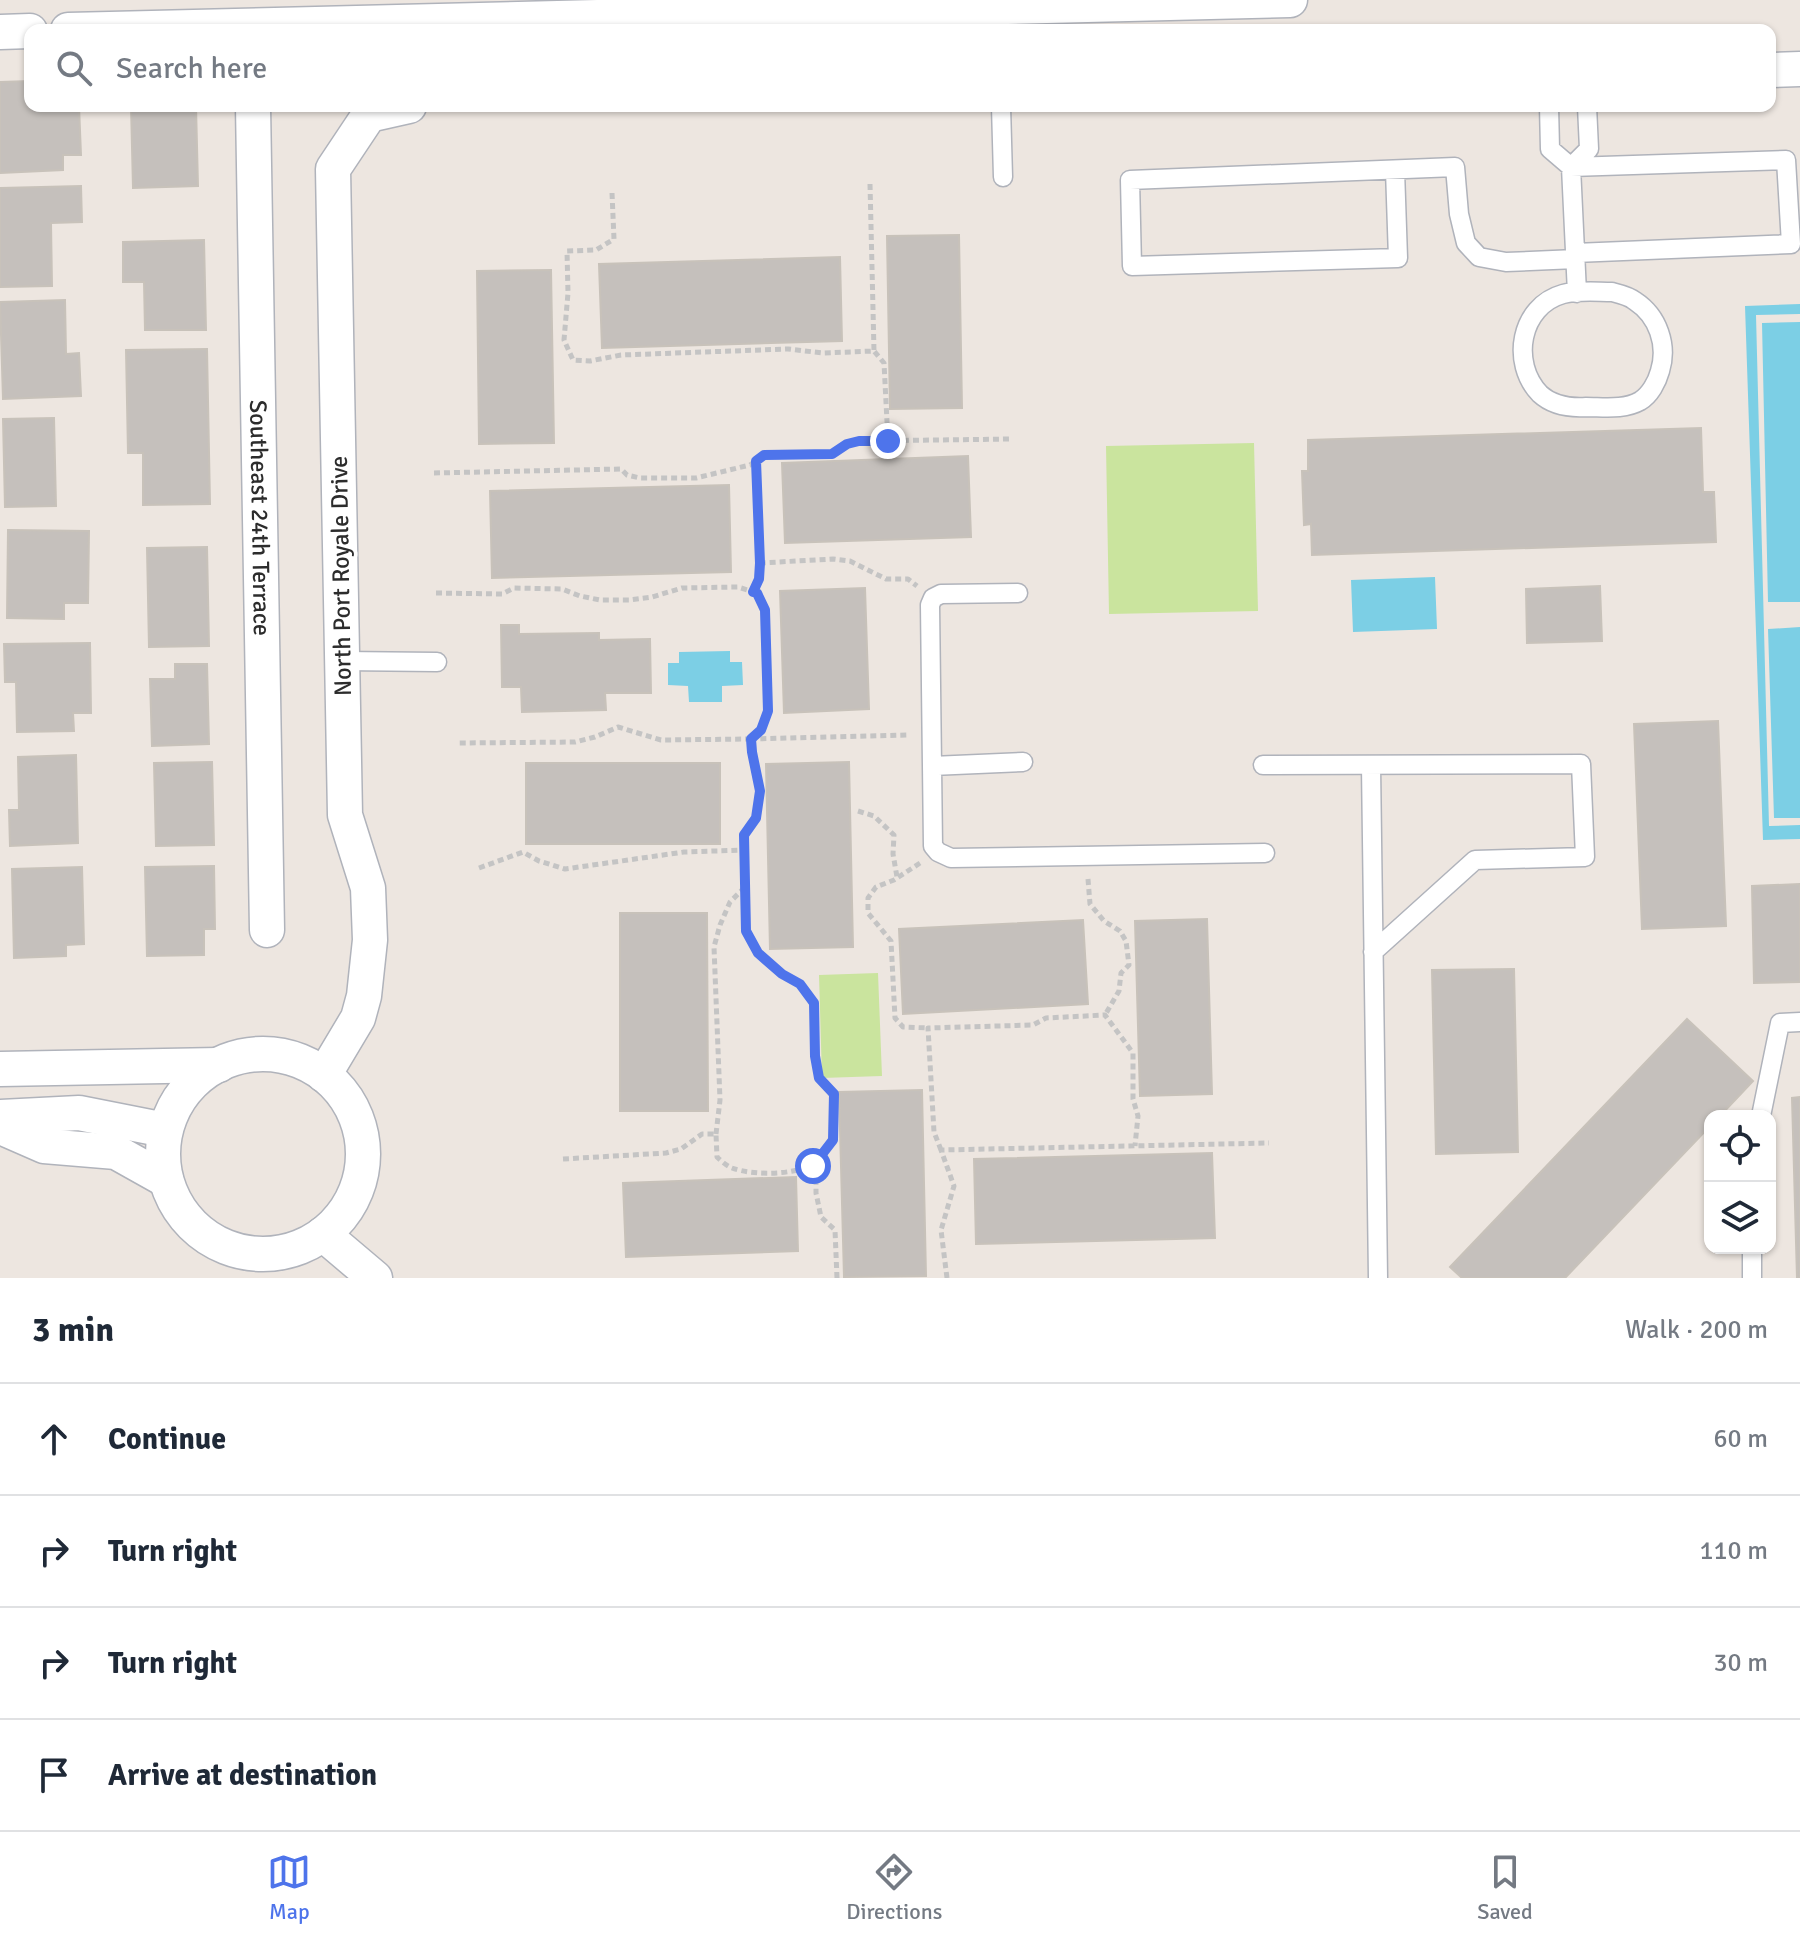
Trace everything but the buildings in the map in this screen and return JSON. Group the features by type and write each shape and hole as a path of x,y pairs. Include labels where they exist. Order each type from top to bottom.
{"street":[{"path":"400,24 1290,0"},
{"path":"0,32 24,31"},
{"path":"1776,70 1800,69"},
{"name":"Southeast 24th Terrace","path":"253,112 267,930"},
{"name":"North Port Royale Drive","path":"324,1075 358,1018 364,996 370,940 368,888 345,815 333,169 369,115 382,112"},
{"path":"252,1055 278,1055 302,1062 324,1075 341,1090 361,1132 361,1177 353,1200 340,1218 323,1234 303,1246 260,1254 237,1251 197,1231 182,1215 171,1195 164,1154 187,1088 206,1071 228,1060 252,1055"},
{"path":"0,1069 219,1065"},
{"path":"57,1068 59,1114"},
{"path":"2,1124 79,1113 164,1154"},
{"path":"2,1124 102,1131 164,1154"},
{"path":"323,1234 375,1278"}],"lane":[{"path":"1001,112 1003,177"},
{"path":"1395,170 1398,258 1132,266 1130,180 1455,167 1459,214 1466,243 1479,257 1506,262 1791,244 1786,160 1571,167 1550,149 1549,112"},
{"path":"1577,293 1571,167 1589,149 1587,112"},
{"path":"1612,292 1634,300 1651,316 1662,337 1664,359 1657,382 1642,400 1624,407 1564,408 1541,395 1526,373 1521,348 1528,323 1545,303 1564,294 1577,293 1612,292"},
{"path":"1018,593 941,594 933,598 930,605 933,846 938,852 951,858 1265,853"},
{"path":"342,661 437,662"},
{"path":"932,766 1023,762"},
{"path":"1263,765 1581,764 1585,857 1475,860 1373,952"},
{"path":"1371,766 1378,1278"},
{"path":"1762,1110 1780,1023 1800,1022"},
{"path":"1752,1254 1752,1278"}],"path":[{"path":"870,184 874,351 884,363 888,441"},
{"path":"612,193 614,239 596,250 567,251 568,293 564,340 573,360 590,361 621,355 773,350 823,353 874,351"},
{"path":"434,473 621,469 627,475 640,478 696,478 750,465 764,455 832,454 847,444 859,441 1012,439"},
{"path":"753,592 759,579 760,563 756,461"},
{"path":"760,563 850,561 886,579 908,579 933,598"},
{"path":"436,593 502,594 514,588 562,589 600,600 652,597 682,588 738,587 757,593 765,610 768,711 761,730 751,739"},
{"path":"459,743 575,742 618,727 661,740 932,734"},
{"path":"745,886 730,902 714,947 720,1100 717,1157 731,1168 788,1173 813,1166 833,1140 834,1094 819,1078 815,1056 814,1003 800,984 782,974 758,953 746,931 744,835 756,818 760,791 751,739"},
{"path":"858,811 874,816 894,835 897,878"},
{"path":"479,868 523,852 565,869 684,852 744,850"},
{"path":"938,852 897,878 876,887 868,898 868,913 891,941 895,1018 903,1027 1033,1025 1046,1018 1105,1015"},
{"path":"1086,856 1090,904 1104,921 1120,931 1126,941 1129,965 1121,973 1119,991 1105,1015"},
{"path":"1105,1015 1133,1053 1133,1099 1138,1116 1135,1146"},
{"path":"928,1028 934,1132 954,1186 941,1230 947,1278"},
{"path":"563,1159 666,1153 681,1149 702,1134 716,1134"},
{"path":"941,1150 1269,1143"},
{"path":"821,1157 816,1172 816,1193 821,1217 835,1230 837,1278"}],"green space":[{"path":"1254,443 1258,611 1109,614 1106,446"},
{"path":"878,973 882,1076 822,1078 819,975"}],"water":[{"path":"1800,304 1800,839 1763,840 1745,306"},
{"path":"1435,577 1437,629 1353,632 1351,580"},
{"path":"730,651 730,662 742,662 743,685 722,686 722,702 689,702 688,686 668,685 668,663 679,663 679,652"}],"pier":[{"path":"1800,314 1800,322 1762,323 1768,602 1800,602 1800,627 1768,629 1774,818 1800,818 1800,825 1769,826 1756,315"}],"route":[{"path":"813,1166 833,1140 834,1094 819,1078 815,1056 814,1003 800,984 782,974 758,953 746,931 744,835 756,818 760,791 751,739 761,730 768,711 765,610 757,593 753,592 759,579 760,563 756,461 764,455 832,454 847,444 859,441 888,441"}]}
